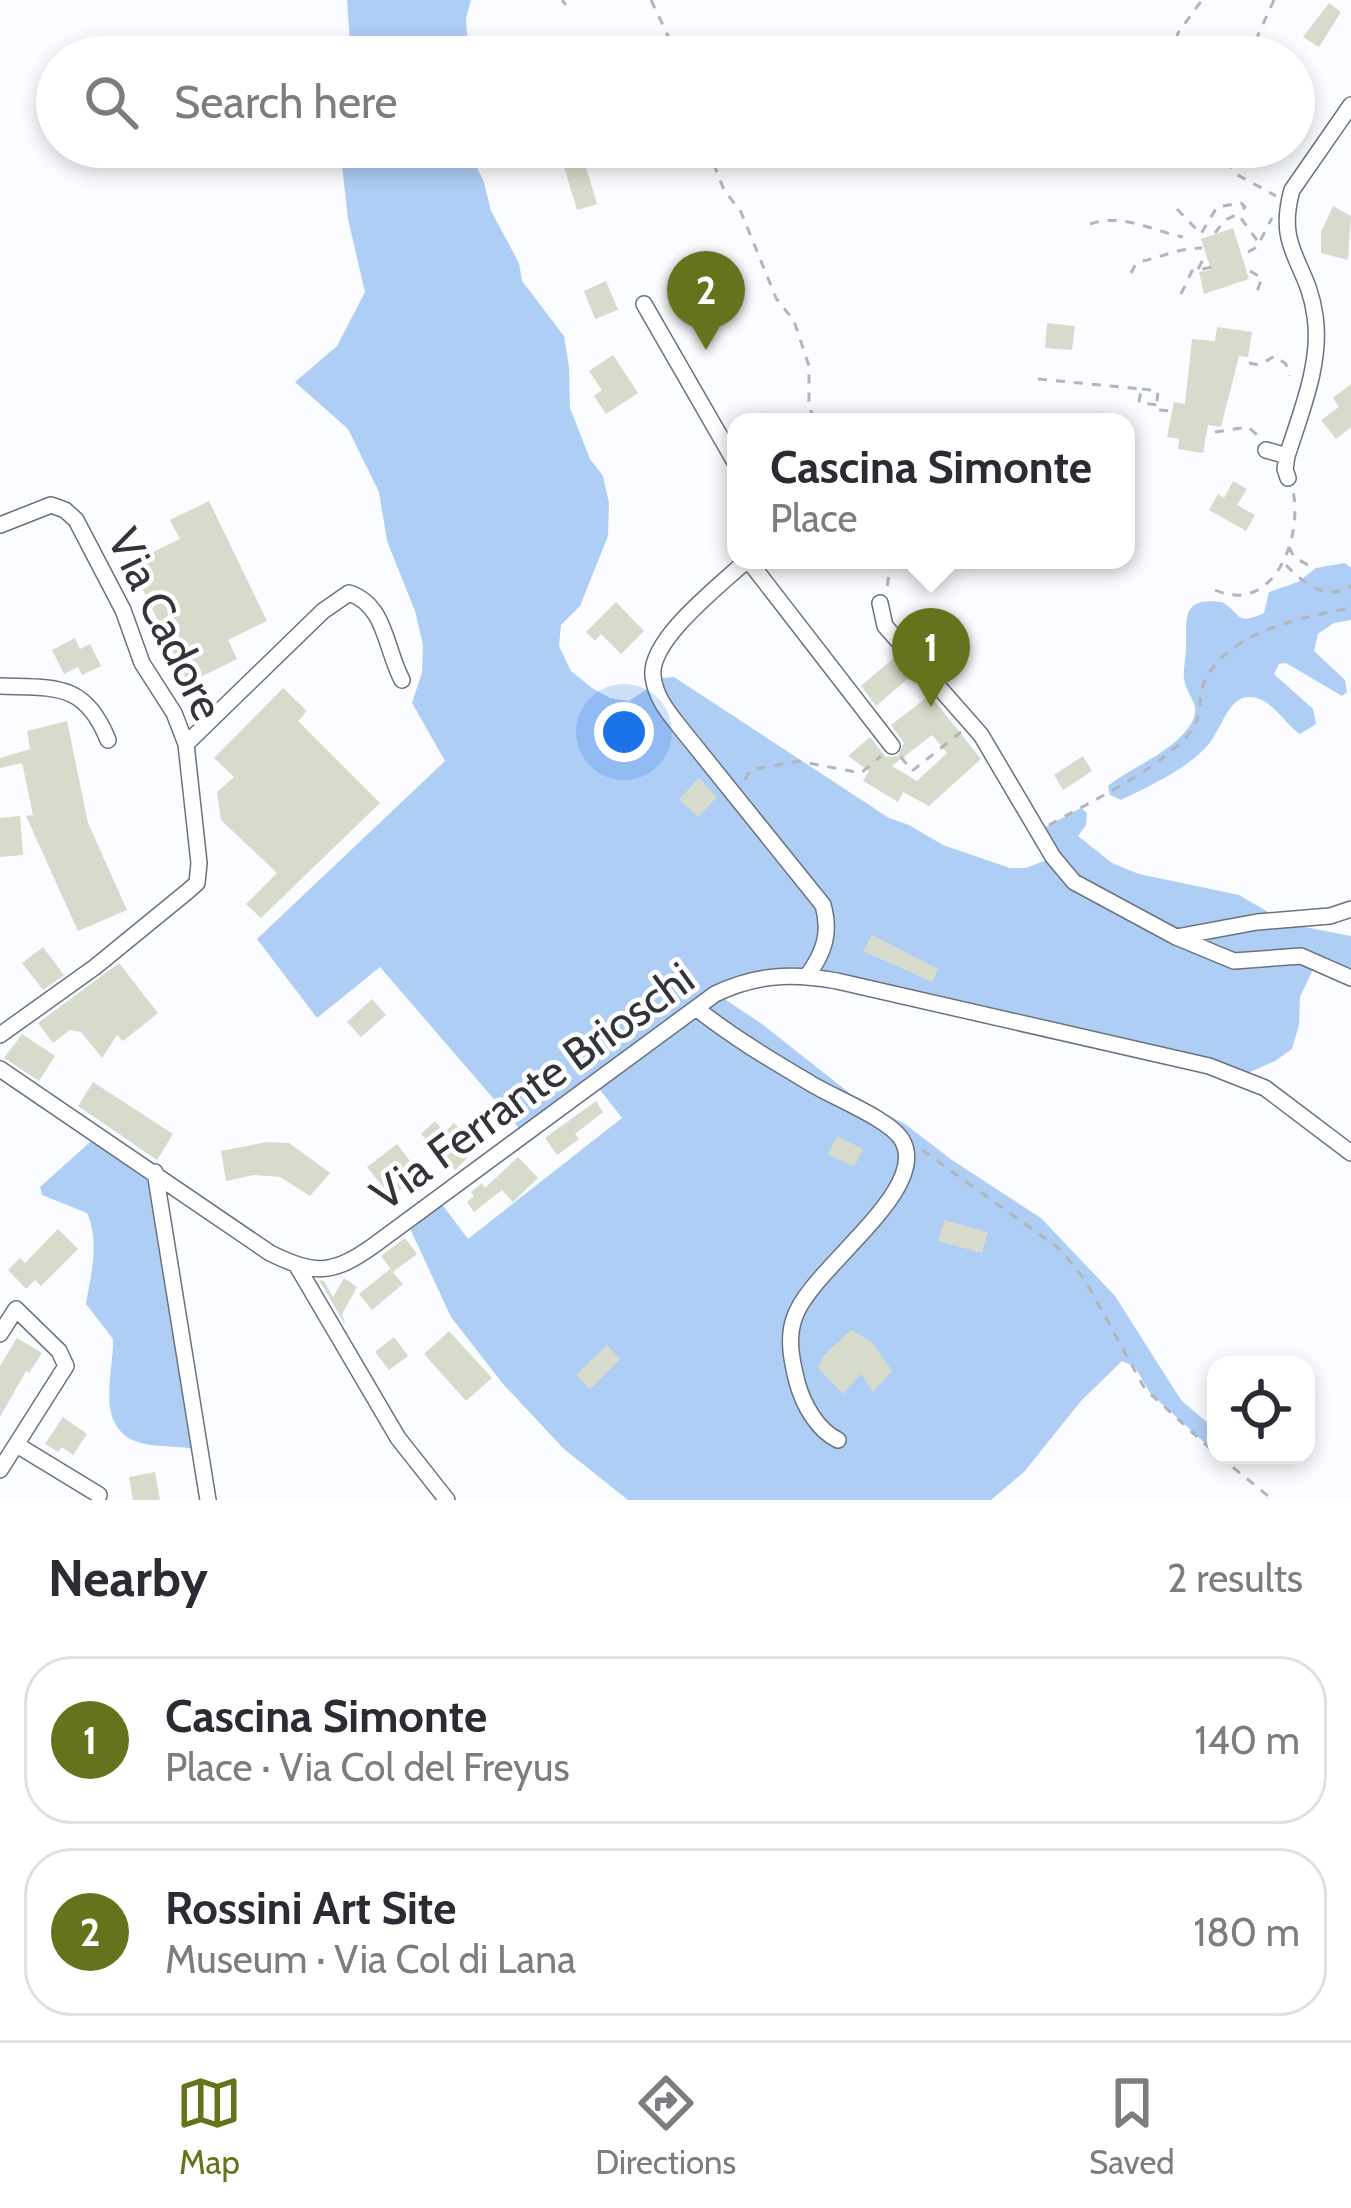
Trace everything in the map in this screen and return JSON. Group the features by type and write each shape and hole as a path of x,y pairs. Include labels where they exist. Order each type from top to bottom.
{"street":[{"path":"1315,157 1351,105"},
{"path":"1288,478 1287,455 1316,353 1309,283 1292,256 1285,230 1292,190 1307,168"},
{"path":"644,304 674,344 727,447"},
{"path":"1267,450 1287,455"},
{"name":"Via Cadore","path":"0,525 51,505 76,520 123,610 142,663 174,713 186,744 200,863 197,883 108,957 0,1035"},
{"path":"737,569 665,643 653,664 653,676 658,698 824,905 829,925 826,943 807,976"},
{"path":"754,569 892,746"},
{"path":"186,744 323,611 349,593 367,599 377,612 389,656 402,680"},
{"path":"880,602 886,626 972,723 1053,857 1074,882 1175,937 1234,962 1300,956 1351,979"},
{"path":"0,686 77,694 101,722 108,740"},
{"path":"1175,937 1257,922 1330,916 1351,909"},
{"name":"Via Ferrante Brioschi","path":"297,1266 326,1270 349,1264 715,994 759,977 807,976 1241,1076 1265,1088 1351,1153"},
{"path":"696,1008 809,1083 900,1135 908,1152 903,1177 871,1227 850,1242 817,1280 793,1320 790,1345 803,1401 838,1440"},
{"path":"0,1069 297,1266 398,1438 447,1500"},
{"path":"155,1172 208,1500"},
{"path":"0,1334 16,1309 59,1351 66,1366 0,1470"},
{"path":"17,1444 99,1495"}],"path":[{"path":"651,0 668,36"},
{"path":"1180,36 1184,22 1202,0"},
{"path":"1258,36 1274,0"},
{"path":"715,168 741,212 776,298 794,321 809,366 812,413"},
{"path":"1231,168 1287,210 1270,219 1259,243 1248,252"},
{"path":"1179,211 1201,234 1217,208 1240,203 1245,207 1215,233"},
{"path":"1238,214 1259,243"},
{"path":"1090,224 1107,218 1128,220 1183,237"},
{"path":"1131,273 1137,262 1155,261 1182,248 1202,248"},
{"path":"1181,294 1205,256"},
{"path":"1198,269 1217,266"},
{"path":"1250,271 1262,278 1256,294"},
{"path":"1249,363 1282,358 1289,376"},
{"path":"1038,379 1158,391 1156,404"},
{"path":"1141,389 1139,403 1171,411"},
{"path":"1215,432 1248,427 1267,450"},
{"path":"1215,590 1234,596 1252,594 1275,578 1284,563 1296,507 1288,478"},
{"path":"1288,545 1291,554 1308,565"},
{"path":"1284,563 1318,590 1334,594 1351,586"},
{"path":"880,602 890,580 888,569"},
{"path":"1038,831 1144,768 1193,730 1201,715 1204,682 1224,653 1250,635 1351,608"},
{"path":"751,818 744,795 749,770 798,761 861,773 892,746 912,771 972,723"},
{"path":"900,1135 1060,1249 1085,1280 1145,1389 1207,1445"},
{"path":"1231,1464 1273,1500"}],"shaded area":[{"path":"347,0 471,0 467,36 350,36"},
{"path":"342,168 477,168 491,211 519,263 522,281 564,336 570,408 590,459 603,476 609,503 608,536 580,606 561,625 559,646 571,671 592,688 629,701 663,678 674,677 889,818 943,845 1010,868 1026,868 1052,858 1038,831 1081,808 1087,813 1086,825 1078,836 1112,863 1139,874 1239,895 1289,924 1351,936 1351,978 1317,961 1300,997 1292,1049 1241,1076 807,976 717,994 857,1099 905,1124 1041,1218 1115,1296 1181,1400 1207,1422 1207,1445 1150,1393 1135,1367 1122,1361 1081,1401 1024,1472 991,1500 628,1500 564,1449 503,1384 451,1317 407,1222 438,1199 468,1239 622,1118 594,1082 524,1134 380,967 317,1018 257,939 445,761 412,703 422,672 423,645 387,541 379,492 348,429 295,382 337,346 365,292"},
{"path":"1345,563 1351,568 1351,620 1334,623 1318,634 1314,651 1345,680 1347,692 1342,696 1286,663 1279,664 1274,674 1313,709 1316,724 1300,734 1264,701 1241,698 1190,762 1121,800 1110,795 1108,786 1165,750 1185,733 1195,716 1184,675 1192,606 1222,602 1240,617 1255,617 1264,613 1269,592 1298,582 1316,568"},
{"path":"99,1134 155,1172 200,1450 141,1443 126,1436 111,1413 113,1339 86,1304 93,1258 91,1224 87,1213 42,1195 40,1187"}],"building":[{"path":"1329,3 1341,12 1319,47 1315,36 1304,36"},
{"path":"564,168 586,168 597,204 577,210"},
{"path":"1333,206 1351,216 1348,260 1321,253 1321,232"},
{"path":"1233,228 1249,279 1204,294 1199,272 1211,270 1201,239"},
{"path":"606,281 618,310 595,319 584,291"},
{"path":"1047,323 1075,326 1072,350 1045,348"},
{"path":"1217,327 1252,332 1248,357 1239,356 1221,427 1208,425 1203,453 1178,449 1179,439 1167,437 1174,402 1185,404 1192,339 1215,341"},
{"path":"613,355 638,393 606,414 594,396 602,390 589,371"},
{"path":"1351,384 1351,427 1336,439 1321,420 1339,407 1333,398"},
{"path":"1233,481 1247,489 1237,505 1255,515 1246,531 1209,510 1218,494 1224,498"},
{"path":"209,501 267,621 228,640 237,659 188,683 130,563 180,539 170,520"},
{"path":"616,602 644,631 621,654 601,634 595,641 586,632"},
{"path":"75,638 80,649 90,644 101,666 82,675 78,667 64,674 52,650"},
{"path":"896,656 912,675 876,706 861,686"},
{"path":"283,688 307,711 298,721 380,803 261,918 246,904 277,873 221,820 217,792 234,777 214,758"},
{"path":"930,695 981,759 929,806 903,792 898,802 863,781 869,771 848,756 870,737 886,757 898,756 904,743 891,725","holes":["932,735 947,753 917,781 892,766"]},
{"path":"67,721 88,823 127,910 78,931 26,816 33,815 22,763 0,768 0,758 30,749 27,731"},
{"path":"1083,756 1092,771 1063,790 1054,775"},
{"path":"699,778 717,797 698,817 679,799"},
{"path":"20,816 23,855 0,857 0,818"},
{"path":"872,935 938,969 932,982 863,951"},
{"path":"43,947 64,975 43,990 22,963"},
{"path":"119,963 158,1013 123,1041 117,1035 102,1058 81,1032 70,1030 53,1043 38,1023"},
{"path":"372,999 386,1015 361,1037 347,1022"},
{"path":"22,1034 55,1056 39,1081 4,1058"},
{"path":"93,1082 173,1134 157,1160 78,1106"},
{"path":"596,1101 603,1112 557,1155 545,1138"},
{"path":"435,1121 445,1132 454,1123 478,1148 455,1170 421,1134"},
{"path":"837,1136 863,1149 854,1167 828,1154"},
{"path":"289,1143 330,1173 310,1196 280,1177 254,1175 226,1181 221,1151"},
{"path":"397,1144 420,1174 391,1197 367,1167"},
{"path":"518,1157 538,1178 513,1202 502,1190 474,1212 467,1202 474,1196 471,1192 482,1183 485,1188"},
{"path":"944,1220 988,1232 982,1253 938,1241"},
{"path":"58,1229 78,1249 41,1286 35,1280 26,1289 8,1270 20,1258 25,1263"},
{"path":"405,1238 417,1254 393,1272 381,1256"},
{"path":"390,1269 403,1284 372,1310 359,1294"},
{"path":"344,1278 357,1287 342,1314 346,1326 319,1280 333,1297"},
{"path":"851,1330 871,1341 892,1371 873,1392 861,1374 843,1394 818,1368 824,1355"},
{"path":"449,1331 492,1378 466,1401 424,1354"},
{"path":"394,1337 408,1356 389,1370 375,1352"},
{"path":"17,1338 42,1353 0,1417 0,1366"},
{"path":"607,1345 620,1359 590,1389 576,1375"},
{"path":"63,1417 87,1434 73,1455 45,1444"},
{"path":"155,1472 160,1500 133,1500 129,1477"}],"place":[{"name":"Rossini Art Site","path":"706,350"},
{"name":"Cascina Simonte","path":"931,707"}]}
